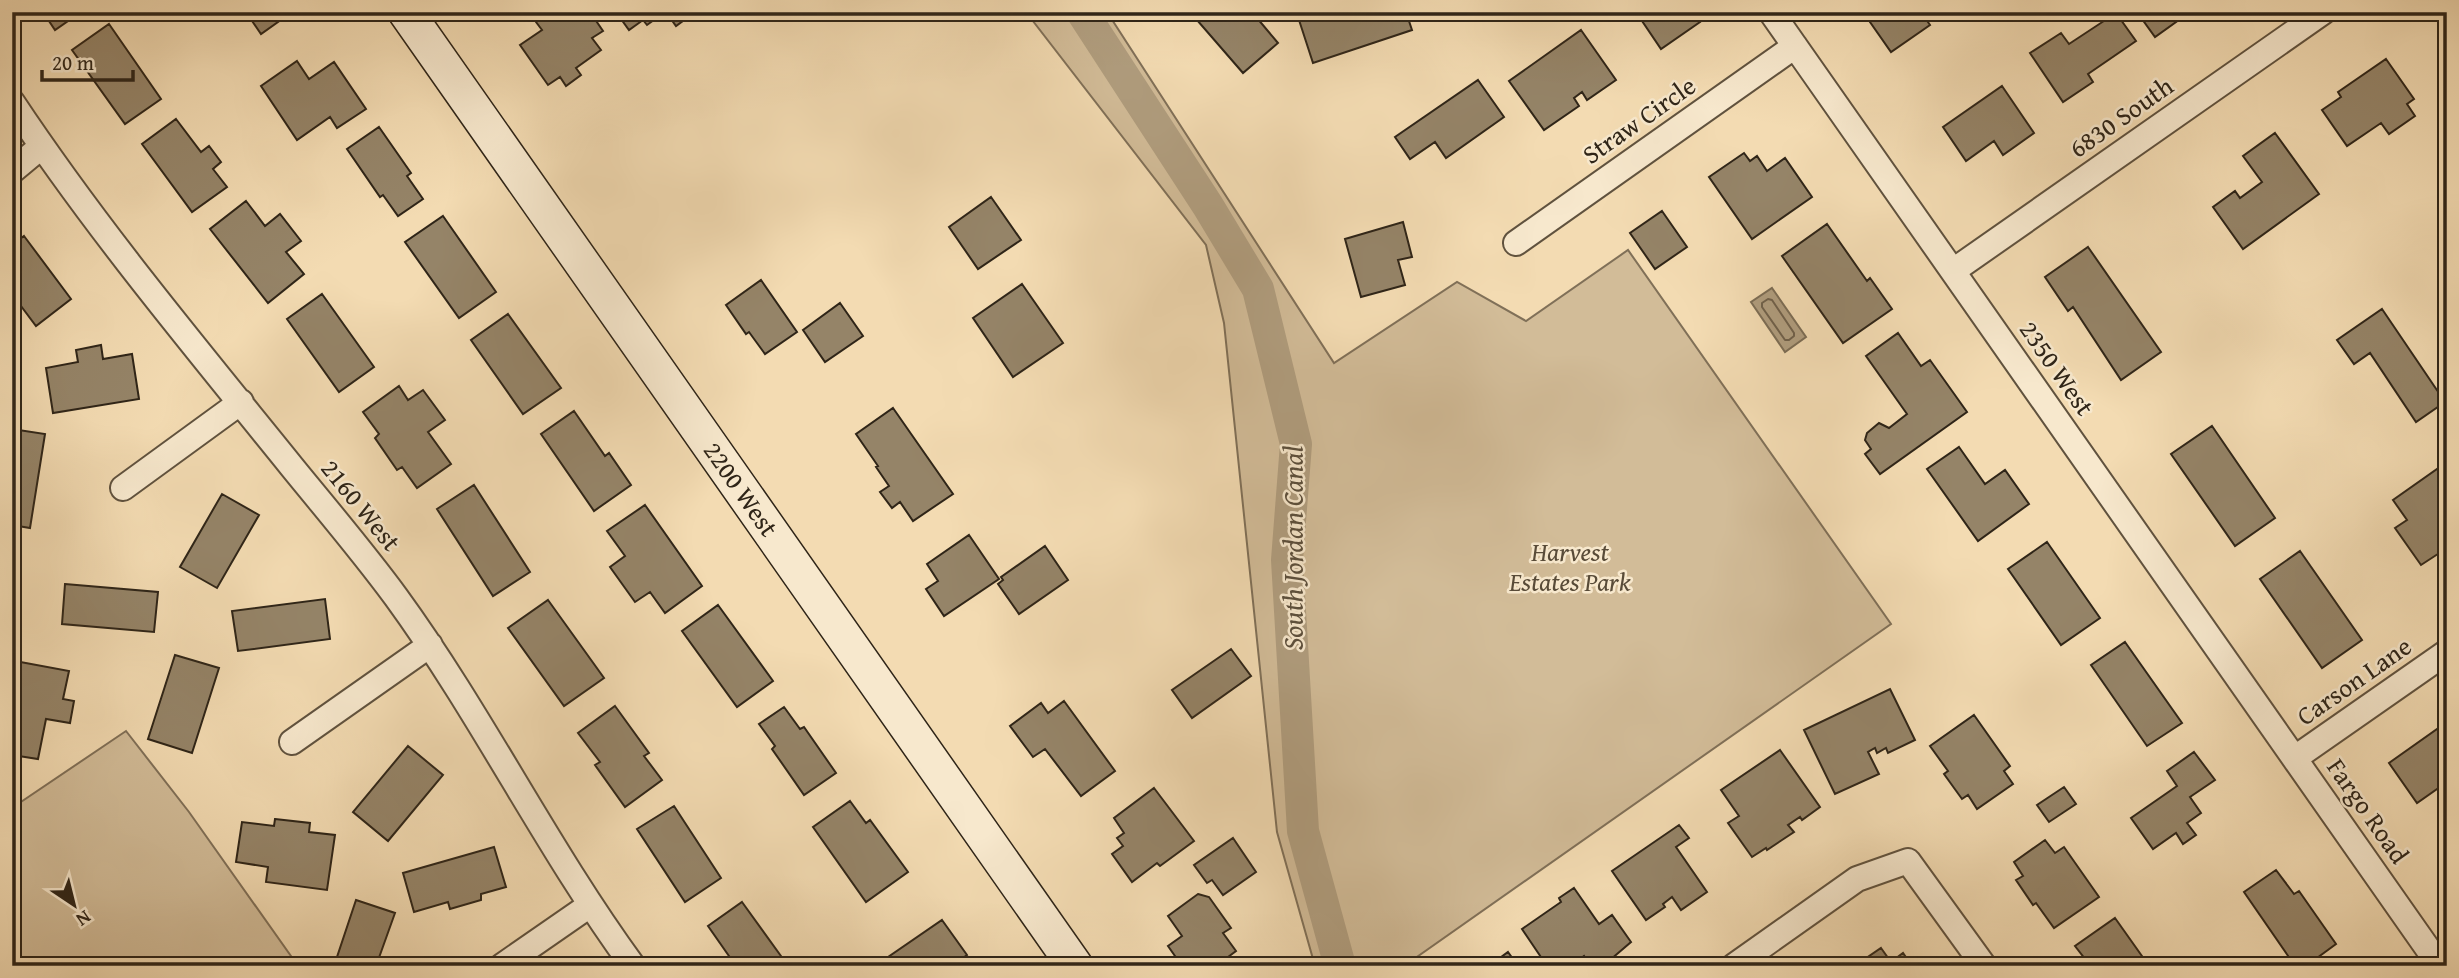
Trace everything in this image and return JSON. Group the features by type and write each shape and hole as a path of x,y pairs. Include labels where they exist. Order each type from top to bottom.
{"street":[{"name":"2350 West","path":"1771,12 2295,758"},
{"name":"6830 South","path":"1953,271 2323,12"},
{"name":"2200 West","path":"412,14 1073,965"},
{"name":"Straw Circle","path":"1516,243 1795,46"},
{"name":"2160 West","path":"12,102 41,146 147,288 347,534 430,645 472,709 549,841 633,966"},
{"path":"12,171 41,146"},
{"path":"123,488 241,402"},
{"path":"292,741 430,645"},
{"name":"Carson Lane","path":"2295,758 2447,652"},
{"name":"Fargo Road","path":"2295,758 2440,966"},
{"path":"1734,966 1857,879 1908,861 1984,966"},
{"path":"502,966 590,905"}],"green space":[{"name":"Harvest Estates Park","path":"1026,12 1107,12 1334,363 1457,282 1526,321 1628,250 1891,624 1404,966 1315,966 1277,832 1224,323 1206,245"},
{"path":"126,731 189,812 298,966 12,966 12,808"}],"water":[{"path":"1772,288 1806,337 1785,352 1751,302"}],"building":[{"path":"43,12 81,12 55,30"},
{"path":"246,12 292,12 261,34"},
{"path":"549,12 590,12 603,31 592,38 601,50 576,68 581,75 566,86 560,77 548,85 520,45 542,30 536,22"},
{"path":"616,12 665,12 647,25 643,20 629,30"},
{"path":"666,12 693,12 694,13 676,26"},
{"path":"1190,12 1252,12 1278,43 1243,73"},
{"path":"1323,12 1406,12 1412,30 1313,63 1299,20"},
{"path":"1636,12 1693,12 1700,22 1661,49"},
{"path":"1863,12 1921,12 1930,25 1891,52"},
{"path":"2137,12 2190,12 2155,37"},
{"path":"2116,13 2136,41 2088,74 2093,82 2063,102 2030,53 2061,33 2069,44"},
{"path":"109,24 161,99 125,124 72,50"},
{"path":"1581,30 1616,80 1587,100 1582,92 1574,98 1579,106 1544,130 1509,81"},
{"path":"2386,59 2414,99 2407,104 2415,116 2389,134 2381,123 2347,146 2322,110 2341,97 2338,92"},
{"path":"297,61 309,79 334,62 366,109 337,128 330,117 297,140 261,86"},
{"path":"1478,80 1504,117 1446,158 1435,142 1410,159 1395,137"},
{"path":"2002,86 2034,133 2003,155 1994,141 1966,161 1943,127"},
{"path":"176,119 201,152 209,146 221,162 213,169 227,187 192,212 142,144"},
{"path":"379,127 411,173 407,176 423,199 398,216 383,195 380,197 347,149"},
{"path":"2275,133 2319,194 2243,249 2213,207 2235,191 2240,198 2262,182 2243,156"},
{"path":"1744,153 1750,161 1757,156 1767,171 1785,158 1812,197 1752,239 1709,177"},
{"path":"991,197 1021,240 978,269 949,227"},
{"path":"246,201 265,226 280,214 301,241 286,252 304,274 268,303 210,229"},
{"path":"1662,211 1687,247 1655,269 1630,233"},
{"path":"443,216 496,292 459,318 405,242"},
{"path":"1403,222 1412,257 1398,260 1405,285 1361,297 1345,239"},
{"path":"1827,224 1867,281 1870,278 1892,309 1843,343 1782,256"},
{"path":"24,236 71,299 36,326 12,294 12,245"},
{"path":"2088,247 2161,352 2121,380 2073,307 2068,311 2045,277"},
{"path":"761,280 797,332 765,354 749,332 746,334 726,305"},
{"path":"1022,284 1063,343 1013,377 973,318"},
{"path":"322,294 374,367 339,392 287,319"},
{"path":"840,303 863,336 825,362 803,330"},
{"path":"2382,309 2445,402 2416,422 2370,353 2354,364 2337,340"},
{"path":"508,314 561,388 523,414 471,340"},
{"path":"1898,333 1921,366 1930,360 1967,412 1880,474 1865,454 1871,449 1865,440 1867,433 1879,423 1889,428 1907,414 1866,356"},
{"path":"101,345 103,359 132,354 139,399 53,413 46,368 78,362 76,350"},
{"path":"399,386 408,400 423,390 445,420 428,432 451,464 417,488 402,467 397,470 375,438 379,434 363,412"},
{"path":"893,408 953,494 913,521 900,502 892,508 880,492 889,486 856,434"},
{"path":"574,411 605,456 609,453 631,485 594,511 541,434"},
{"path":"2212,426 2275,518 2235,546 2171,454"},
{"path":"12,429 45,434 30,528 12,525"},
{"path":"1959,447 1985,484 2005,470 2029,504 1978,541 1927,469"},
{"path":"2447,462 2447,548 2421,565 2395,528 2407,520 2393,500"},
{"path":"474,485 530,572 493,596 437,509"},
{"path":"222,494 259,515 217,588 180,567"},
{"path":"645,505 702,586 665,613 650,592 635,602 610,567 625,556 607,531"},
{"path":"969,535 999,579 944,616 926,589 938,581 927,564"},
{"path":"2047,542 2100,618 2061,645 2008,569"},
{"path":"1045,546 1068,580 1019,614 998,584 1003,580 1001,577"},
{"path":"2300,551 2362,640 2322,668 2260,579"},
{"path":"65,584 158,592 154,632 62,624"},
{"path":"325,599 330,639 238,651 232,611"},
{"path":"548,600 604,678 564,706 508,628"},
{"path":"718,605 773,681 737,707 682,631"},
{"path":"2125,642 2182,723 2147,746 2091,665"},
{"path":"1231,649 1251,676 1192,718 1172,690"},
{"path":"175,655 219,668 192,753 148,739"},
{"path":"15,661 69,671 63,699 74,701 70,723 46,719 38,759 12,755 12,678"},
{"path":"1890,689 1915,740 1888,753 1886,748 1877,753 1875,748 1868,752 1879,774 1835,794 1804,730"},
{"path":"1064,701 1115,771 1081,796 1045,749 1033,757 1010,726 1041,703 1048,713"},
{"path":"615,706 649,753 644,756 662,780 625,807 595,765 600,762 578,733"},
{"path":"784,707 800,729 804,727 836,773 804,795 772,749 775,746 759,724"},
{"path":"1974,715 2010,766 2004,771 2013,784 1977,809 1968,795 1962,799 1944,774 1948,771 1930,746"},
{"path":"2447,722 2447,782 2417,803 2389,763"},
{"path":"408,746 443,775 388,841 353,812"},
{"path":"1780,750 1820,807 1802,820 1800,817 1788,825 1794,832 1752,857 1728,823 1739,816 1721,790"},
{"path":"2194,752 2215,780 2190,797 2201,813 2187,823 2196,835 2183,844 2176,833 2153,849 2131,818 2177,786 2167,771"},
{"path":"2064,787 2076,804 2049,822 2037,805"},
{"path":"1154,788 1194,841 1132,882 1112,854 1123,846 1117,838 1124,833 1114,818"},
{"path":"850,801 866,823 870,820 908,872 866,902 813,827"},
{"path":"674,806 721,878 685,902 637,829"},
{"path":"275,819 310,823 309,832 335,835 327,890 266,882 268,867 236,862 242,822 274,826"},
{"path":"1679,825 1689,838 1676,847 1707,892 1681,910 1672,897 1663,904 1665,907 1646,920 1612,871"},
{"path":"1233,838 1256,872 1223,895 1212,880 1207,883 1194,865"},
{"path":"2045,840 2055,853 2064,847 2099,897 2054,928 2036,903 2033,905 2016,880 2023,876 2014,862"},
{"path":"494,847 506,887 481,894 481,900 450,909 448,902 414,912 403,873"},
{"path":"2276,870 2294,894 2299,891 2336,944 2306,966 2295,966 2244,892"},
{"path":"1574,888 1599,924 1612,915 1631,942 1603,966 1590,966 1584,956 1571,966 1547,966 1522,929 1561,902 1559,898"},
{"path":"1198,894 1209,897 1231,928 1223,933 1236,951 1216,966 1182,966 1168,946 1182,936 1168,916"},
{"path":"356,900 395,913 376,966 334,966"},
{"path":"742,902 786,963 782,966 736,966 708,926"},
{"path":"2115,918 2149,966 2086,966 2083,961 2085,959 2075,946"},
{"path":"942,920 967,955 952,966 875,966"},
{"path":"1881,948 1891,962 1903,953 1912,966 1861,966 1859,963"},
{"path":"1508,952 1518,966 1489,966"}],"waterway":[{"name":"South Jordan Canal","path":"1082,12 1208,206 1258,289 1296,444 1287,560 1303,831 1340,966"}]}
